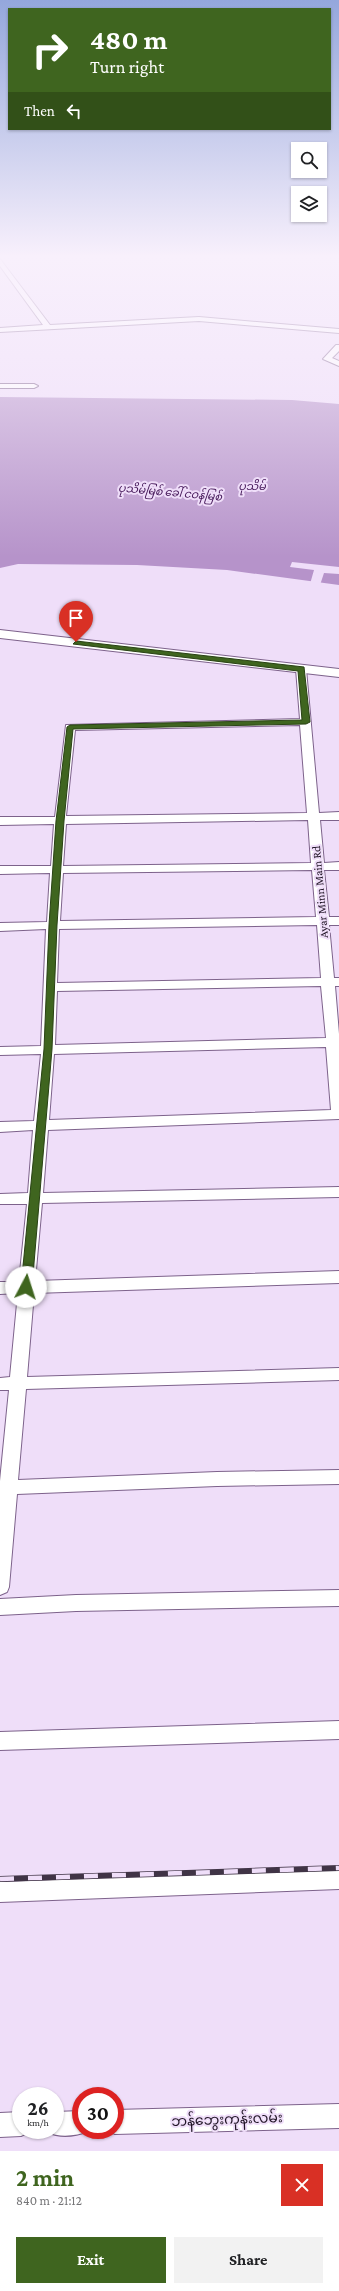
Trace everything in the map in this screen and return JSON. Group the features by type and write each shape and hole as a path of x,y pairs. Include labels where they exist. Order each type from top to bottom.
{"street":[{"path":"330,356 327,359 339,364"},
{"path":"0,386 34,386"},
{"path":"0,634 339,673"},
{"name":"Ayar Minn Main Rd","path":"302,669 322,920 333,982 339,1114"},
{"path":"0,1587 5,1487 18,1383 48,1049 53,925 58,869 60,821 70,727 306,722"},
{"path":"0,821 339,816"},
{"path":"0,870 339,866"},
{"path":"0,927 158,922 339,921"},
{"path":"51,987 333,982"},
{"path":"0,1051 336,1042"},
{"path":"0,1127 339,1114"},
{"path":"0,1199 339,1192"},
{"path":"0,1288 339,1277"},
{"path":"0,1384 339,1374"},
{"path":"5,1487 339,1477"},
{"path":"0,1607 76,1603 339,1598"},
{"path":"0,1741 339,1730"},
{"path":"0,1892 339,1879"},
{"name":"ဘန်ဘွေးကုန်းလမ်း","path":"124,2122 339,2116"},
{"path":"0,2125 12,2124"}],"water":[{"name":"ပုသိမ်","path":"0,397 292,400 339,404 339,585 227,570 137,565 18,564 0,568"}],"pier":[{"path":"292,562 339,567 339,574 324,573 320,585 310,584 314,570 290,567"}],"railway":[{"path":"0,1879 339,1868"}],"route":[{"path":"26,1287 48,1049 53,925 58,869 60,821 69,748 70,727 306,722 302,669 76,642"}],"water label":[{"name":"ပုသိမ်မြစ် ခေါ် ငဝန်မြစ်","path":"170,492"}]}
